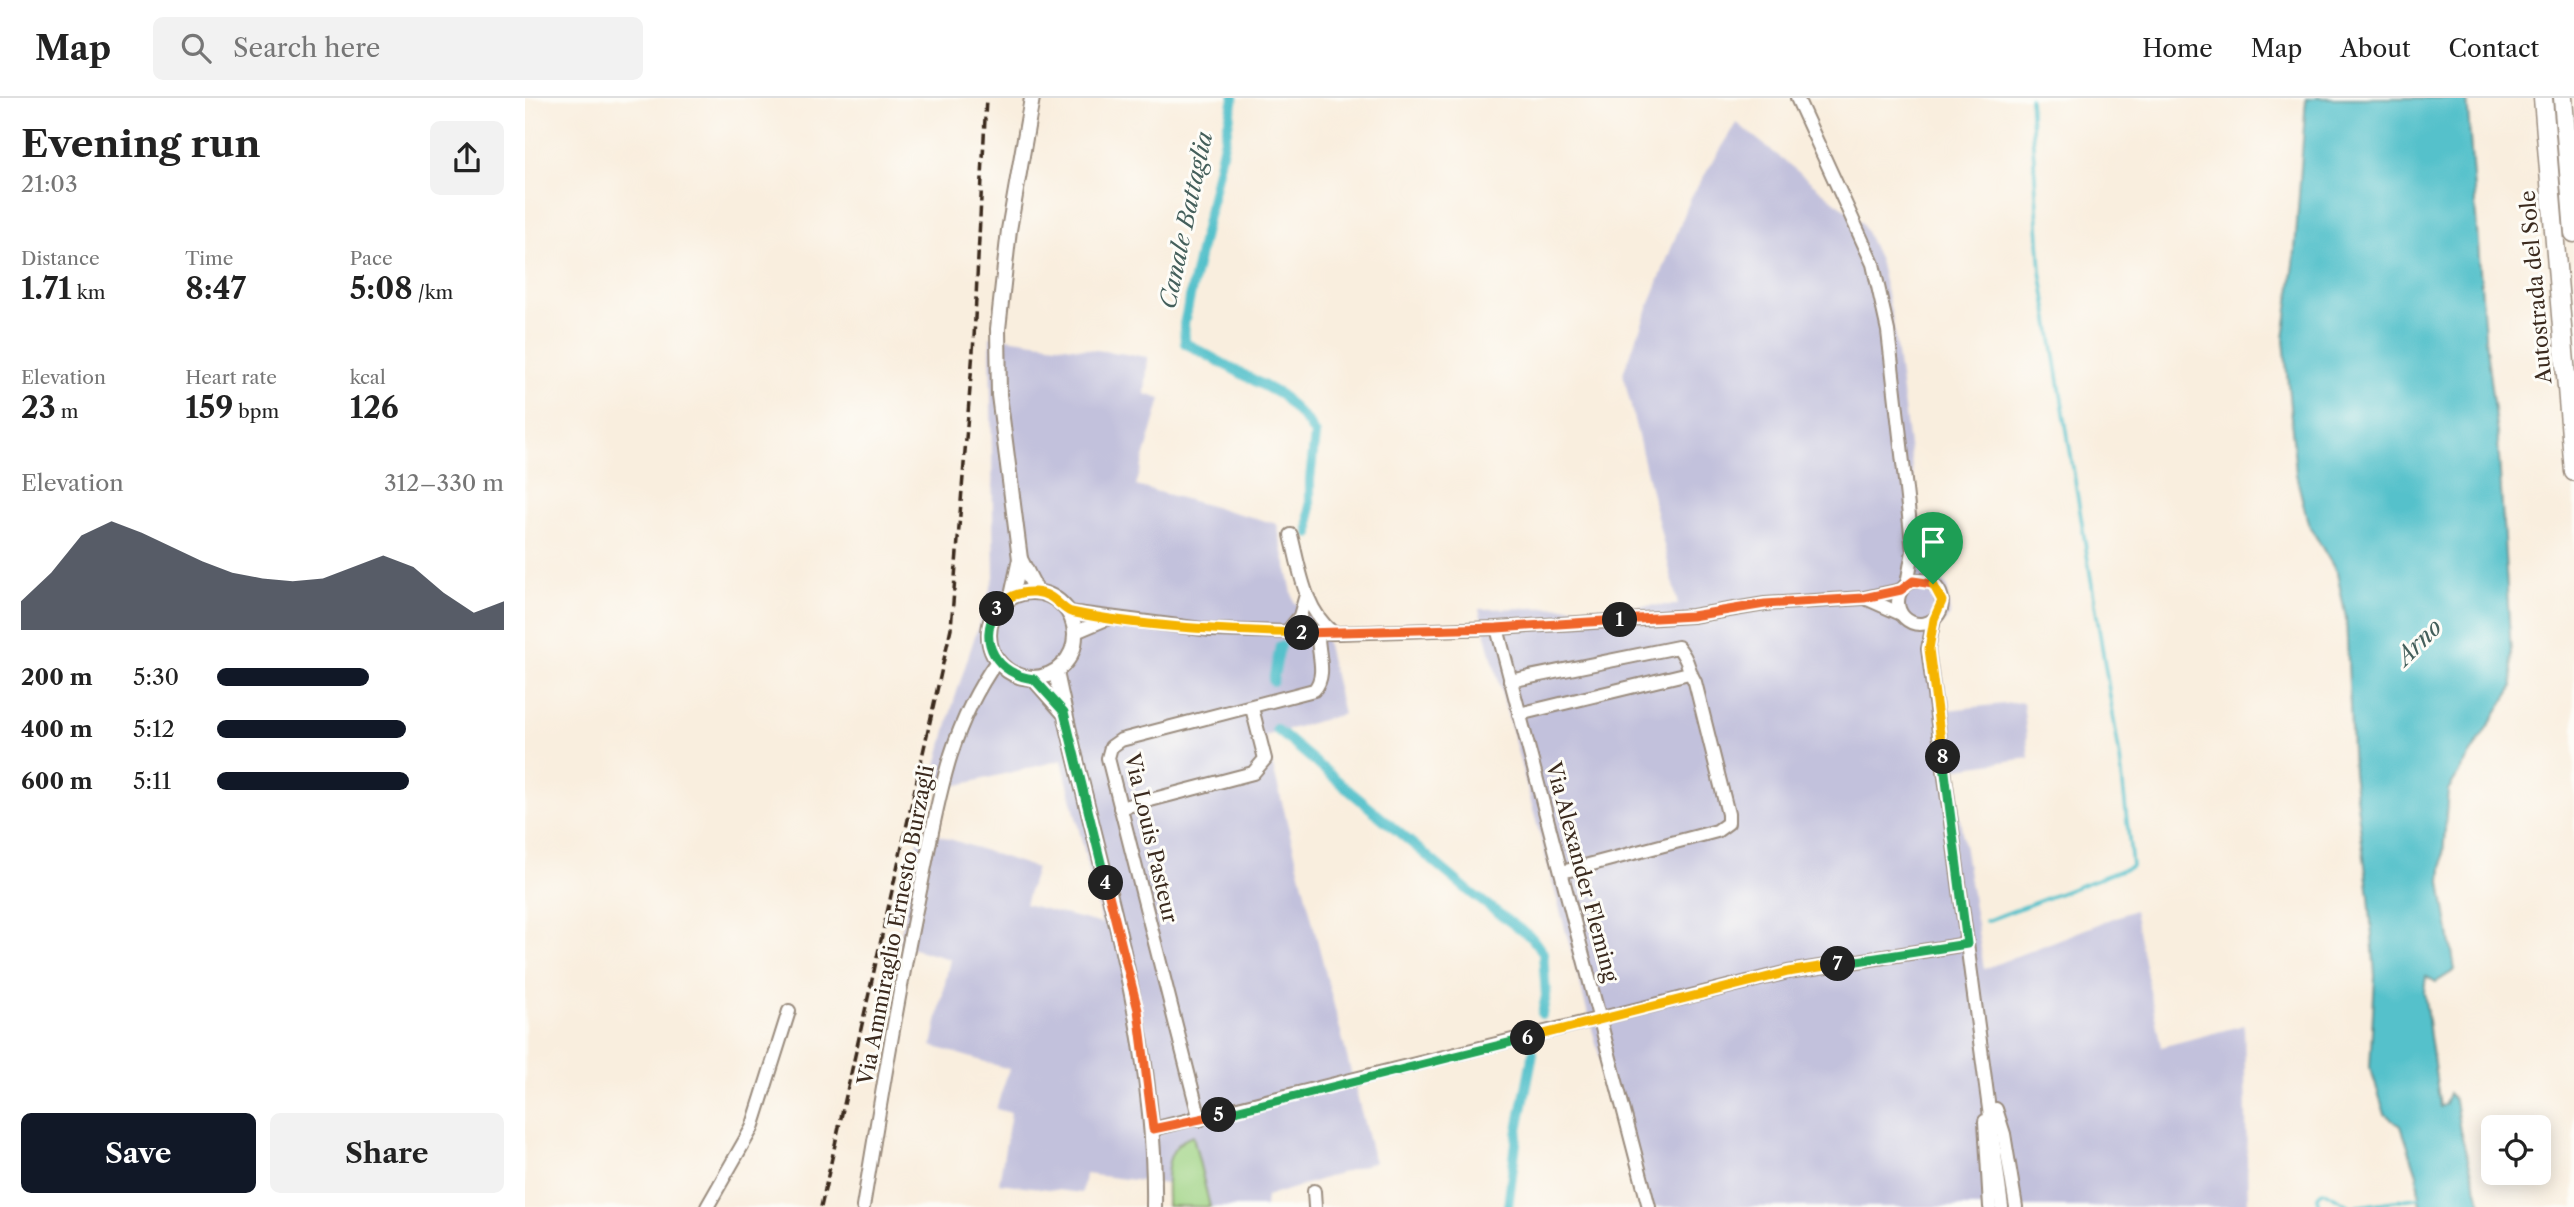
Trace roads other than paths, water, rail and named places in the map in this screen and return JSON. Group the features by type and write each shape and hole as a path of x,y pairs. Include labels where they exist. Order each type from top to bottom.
{"highway":[{"name":"Autostrada del Sole","path":"2543,98 2574,472"},
{"name":"Autostrada del Sole","path":"2563,98 2574,233"}],"main road":[{"path":"1012,596 1020,559 999,395 998,329 1009,230 1032,98"},
{"path":"1020,559 1037,592"},
{"path":"1037,592 1049,595 1069,612 1076,632 1071,655 1056,672 1034,679 1020,677 997,661 990,647 990,625 1000,605 1012,596 1037,592"},
{"path":"1056,672 1138,1010 1153,1129 1154,1207"},
{"path":"1034,679 1064,712"}],"street":[{"path":"1797,98 1873,264 1888,331 1913,551 1927,581 1937,589 1942,601 1934,619 1929,649 2002,1207"},
{"path":"1291,535 1306,594 1319,621 1333,633"},
{"path":"1913,551 1898,602 1906,618 1929,649"},
{"path":"1069,612 1210,630 1333,633 1497,628 1692,616 1765,604 1864,598 1927,581"},
{"path":"1287,632 1300,615 1306,594"},
{"path":"1864,598 1923,624 1934,619"},
{"path":"1076,632 1109,618"},
{"name":"Via Alexander Fleming","path":"1497,628 1649,1207"},
{"name":"Via Louis Pasteur","path":"1200,1120 1108,758 1111,747 1121,740 1307,693 1320,683 1318,633"},
{"path":"1510,681 1678,647 1689,660 1689,673 1695,682 1728,823 1717,831 1562,872"},
{"name":"Via Ammiraglio Ernesto Burzagli","path":"863,1207 898,995 954,738 981,684 997,661"},
{"path":"1519,714 1689,673"},
{"path":"1120,808 1253,773 1259,769 1265,759 1252,708"},
{"path":"1153,1129 1200,1120 1788,972 1967,944"},
{"path":"707,1207 752,1128 789,1011"},
{"path":"1986,1079 1984,1138 1990,1207"},
{"path":"1986,1079 2004,1134 2016,1207"},
{"path":"1314,1191 1315,1207"}],"water":[{"name":"Arno","path":"2306,98 2467,98 2486,349 2498,441 2513,687 2448,790 2441,882 2455,970 2436,982 2426,976 2424,992 2440,1107 2445,1104 2449,1093 2455,1100 2460,1131 2482,1207 2420,1207 2417,1174 2401,1126 2385,1114 2370,1067 2375,976 2369,896 2353,773 2346,618 2337,573 2308,523 2296,474 2284,339 2294,264"}],"waterway":[{"name":"Canale Battaglia","path":"1234,98 1184,324 1185,343 1281,395 1308,423 1315,435 1310,479 1310,534"},
{"path":"1986,921 2132,866 2120,758 2041,271 2030,98"},
{"name":"Canale Battaglia","path":"1273,681 1280,646"},
{"path":"1276,729 1471,893 1532,938 1543,953 1546,996 1542,1014"},
{"path":"1508,1207 1517,1135 1533,1053"},
{"path":"2318,1207 2318,1196 2323,1191 2352,1207 2423,1197"}],"railway":[{"path":"821,1207 951,628 974,338 986,98"}]}
